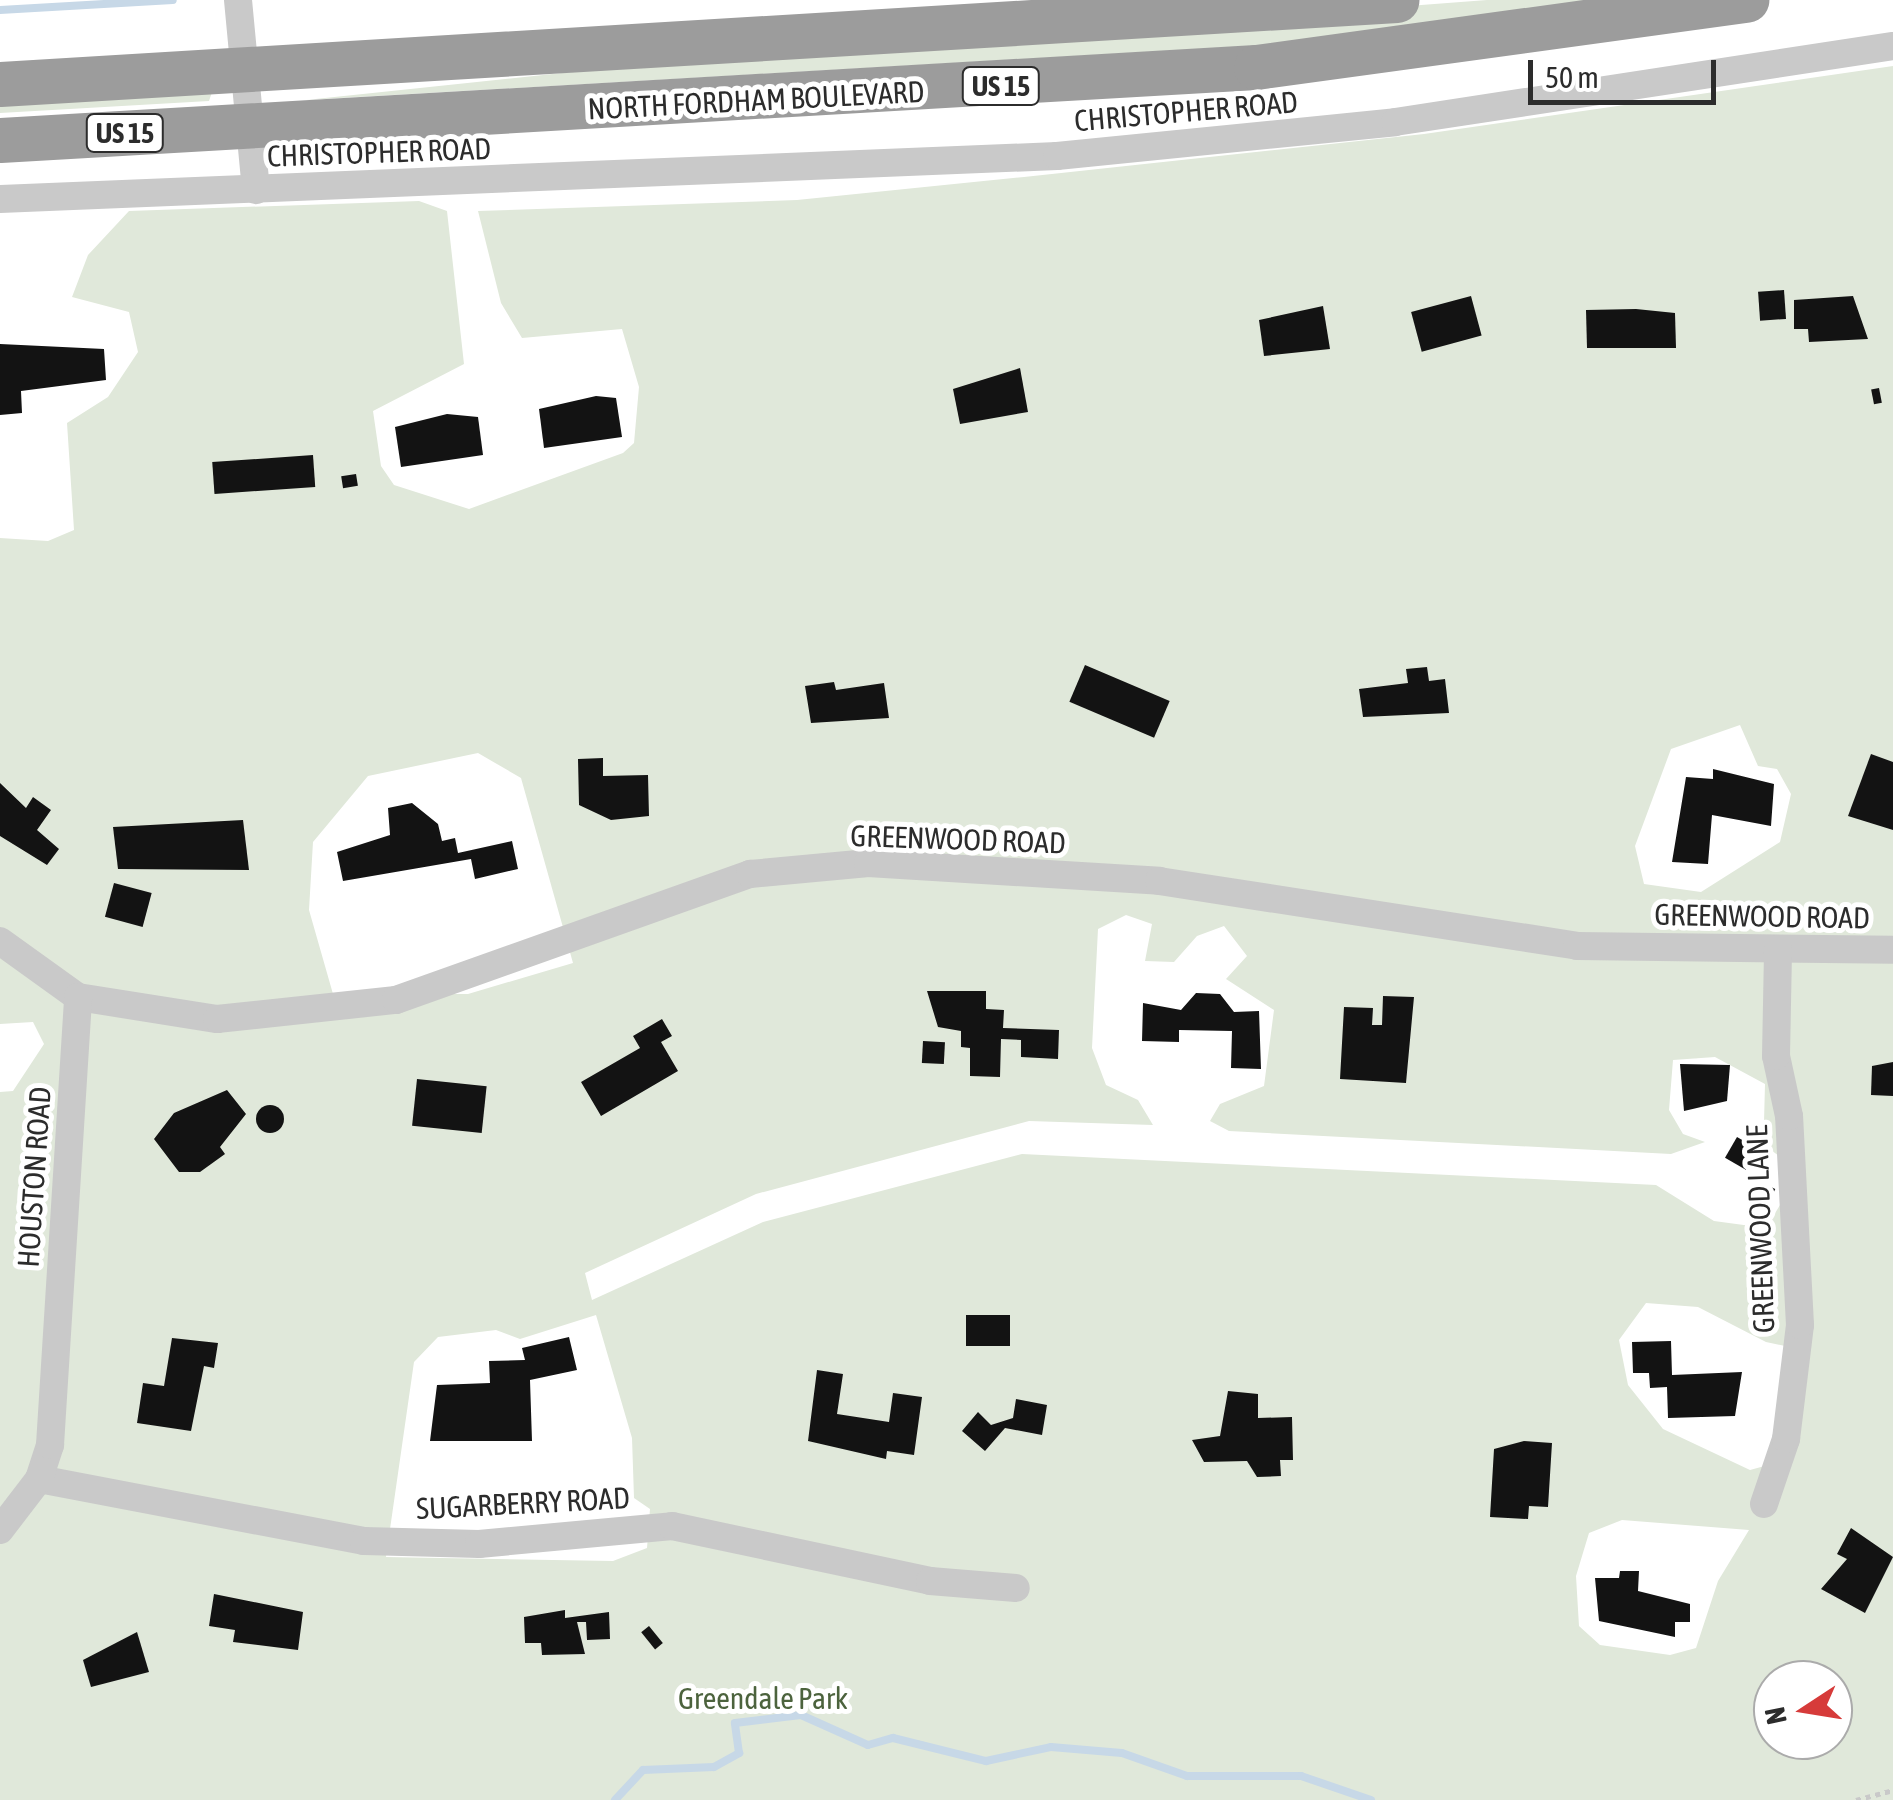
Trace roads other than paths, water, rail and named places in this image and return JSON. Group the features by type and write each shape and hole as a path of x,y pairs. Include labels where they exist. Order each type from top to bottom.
{"highway":[{"name":"NORTH FORDHAM BOULEVARD","path":"0,84 1396,0"},
{"name":"NORTH FORDHAM BOULEVARD","path":"0,140 1121,78 1645,8 1746,0"}],"street":[{"path":"238,0 256,190"},
{"name":"CHRISTOPHER ROAD","path":"0,200 1057,156 1394,122 1893,46"},
{"name":"GREENWOOD ROAD","path":"0,941 78,998 217,1019 396,1000 750,874 868,862 1159,881 1577,946 1893,950"},
{"name":"GREENWOOD LANE","path":"1764,1504 1786,1438 1800,1325 1789,1116 1776,1056 1778,949"},
{"name":"HOUSTON ROAD","path":"39,1479 50,1444 78,998"},
{"path":"0,1530 39,1479"},
{"name":"SUGARBERRY ROAD","path":"39,1479 364,1541 479,1544 672,1526 930,1581 1016,1588"}],"waterway":[{"path":"0,10 173,0"},
{"path":"615,1800 643,1770 714,1767 739,1753 735,1723 801,1715 868,1745 893,1738 986,1761 1051,1747 1122,1753 1187,1776 1301,1776 1371,1800"}],"park label":[{"name":"Greendale Park","path":"763,1698"}]}
